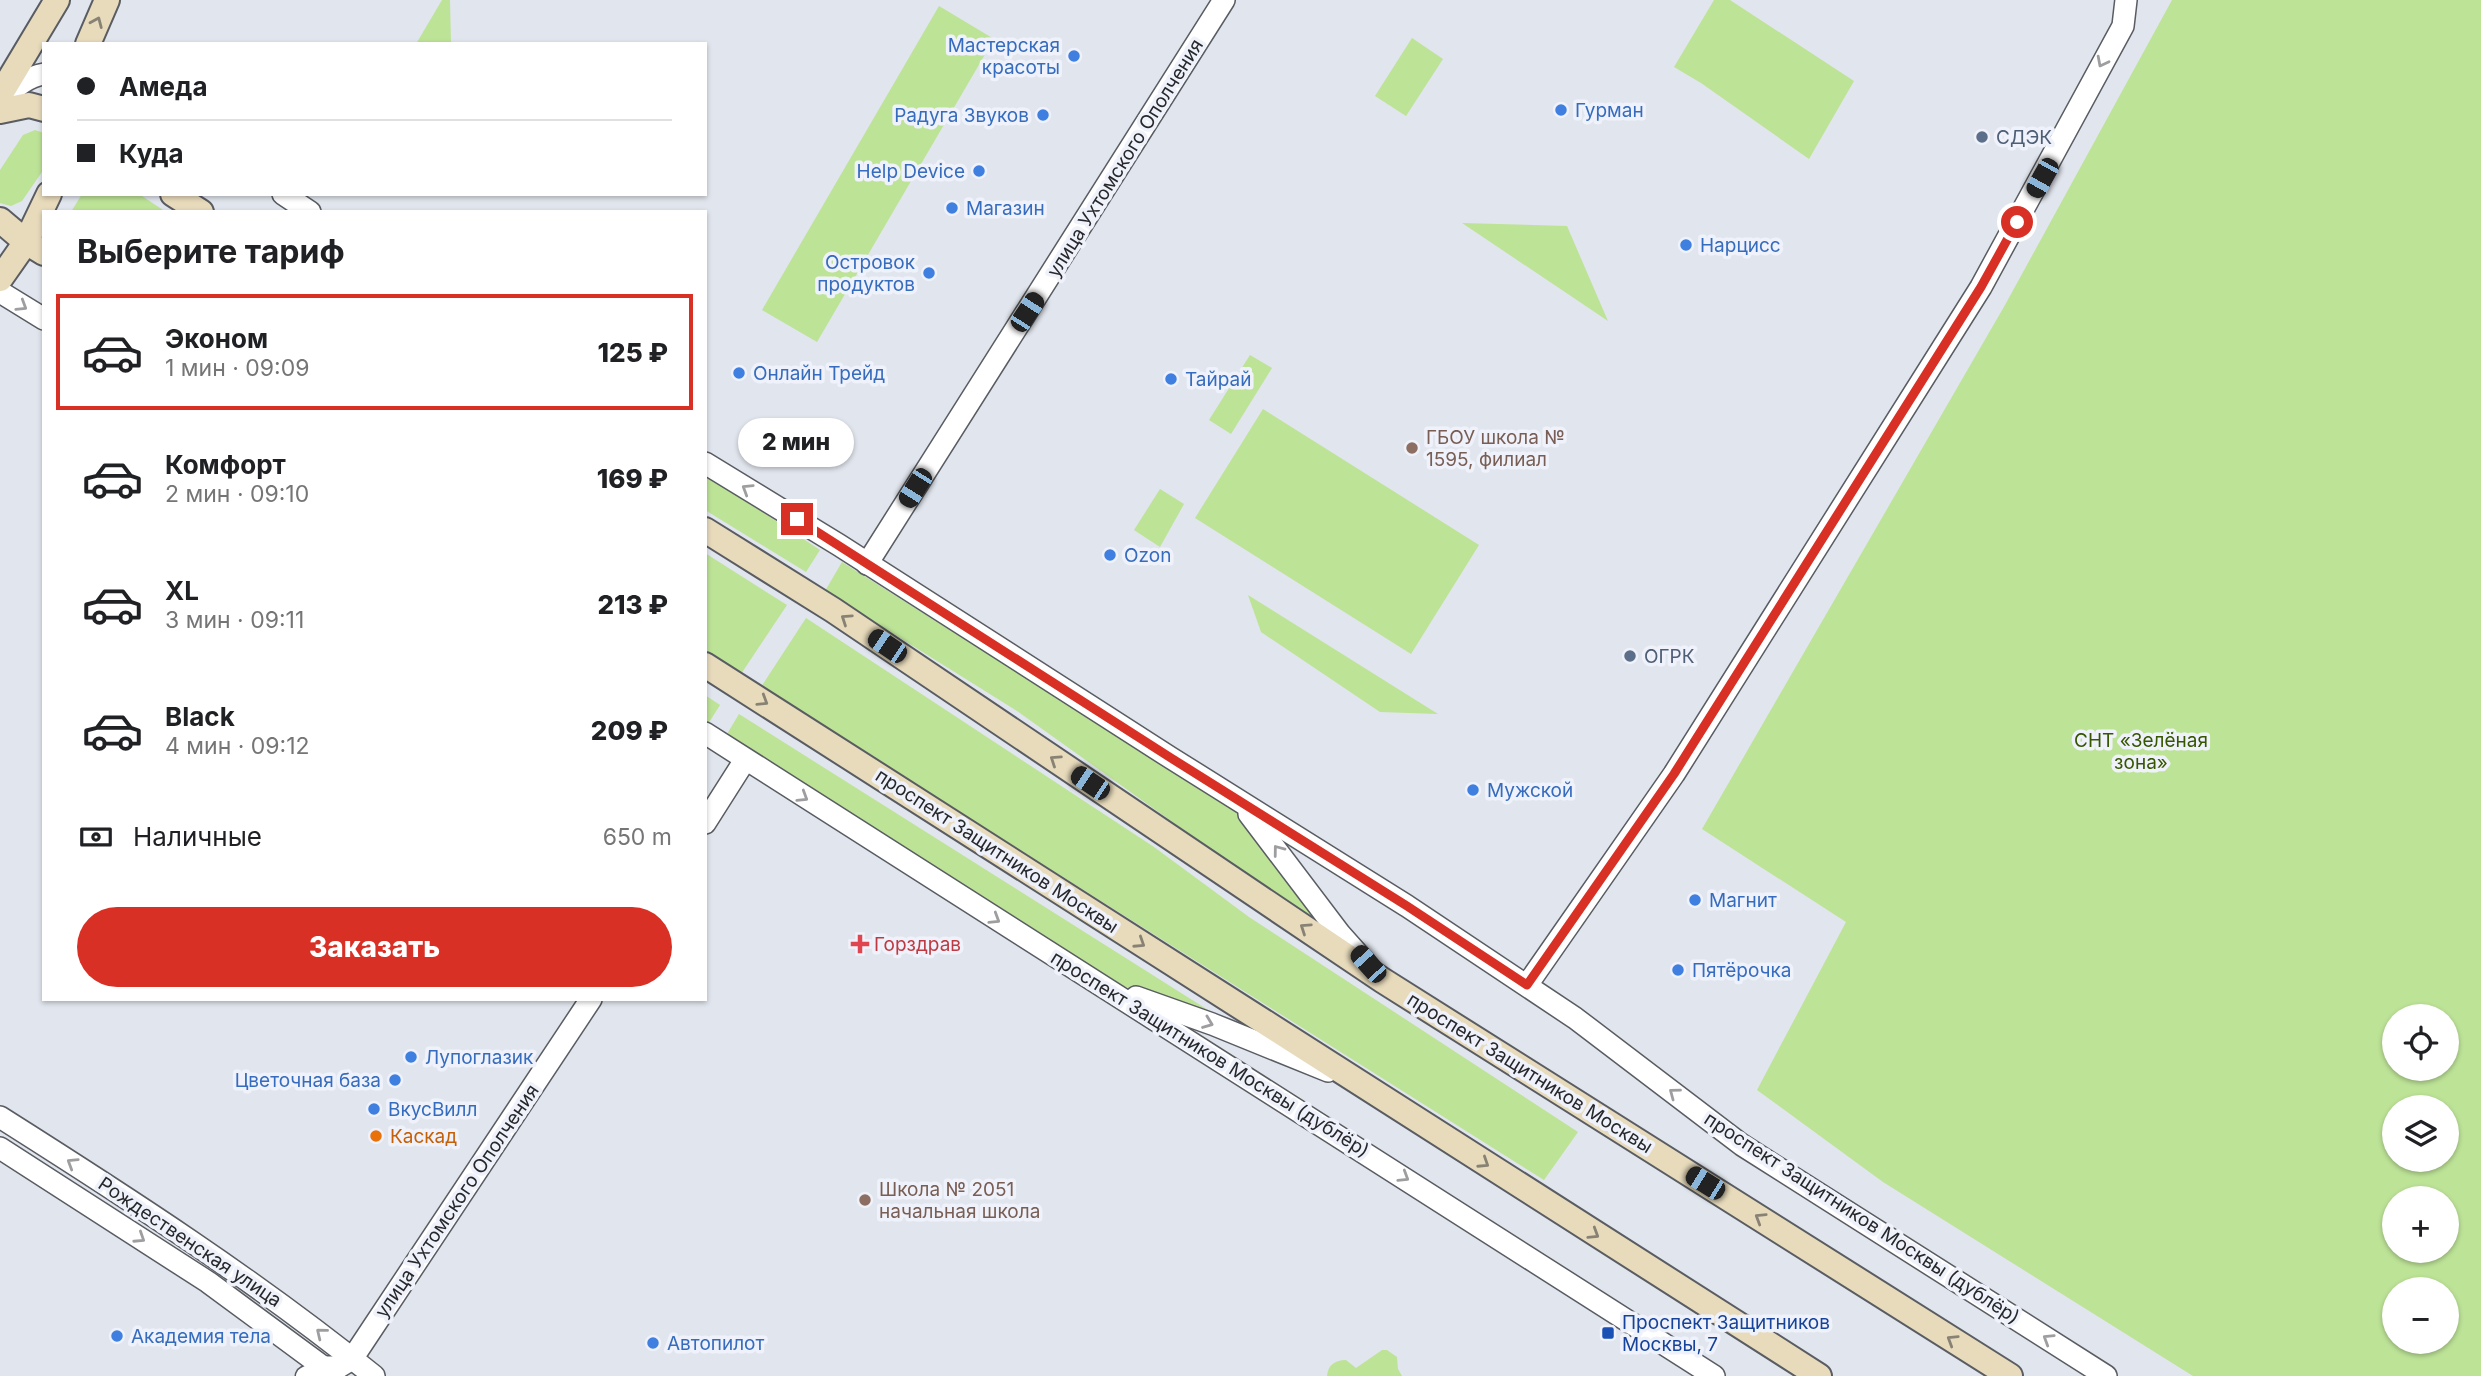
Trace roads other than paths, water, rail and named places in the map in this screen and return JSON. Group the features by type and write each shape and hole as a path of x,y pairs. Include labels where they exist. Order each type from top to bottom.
{"main road":[{"path":"0,94 57,0"},
{"path":"89,42 107,0"},
{"path":"0,111 29,105 42,108"},
{"path":"176,196 198,210"},
{"path":"0,220 35,247"},
{"path":"0,279 35,247 42,220"},
{"name":"проспект Защитников Москвы","path":"707,531 833,610 1382,980 2010,1376"},
{"name":"проспект Защитников Москвы","path":"707,666 1819,1376"}],"street":[{"name":"улица Ухтомского Ополчения","path":"867,564 1224,0"},
{"path":"1527,985 1674,774 1981,287 2123,26 2126,0"},
{"path":"0,102 19,84 42,75"},
{"path":"285,196 307,210"},
{"path":"0,292 42,318"},
{"name":"проспект Защитников Москвы (дублёр)","path":"708,465 1407,906 1575,1018 1742,1145 2106,1376"},
{"name":"проспект Защитников Москвы (дублёр)","path":"707,734 1714,1376"},
{"path":"707,820 745,760"},
{"path":"1239,801 1340,934 1382,980"},
{"path":"1098,983 1212,1024 1365,1086"},
{"name":"улица Ухтомского Ополчения","path":"352,1359 591,1001"},
{"name":"Рождественская улица","path":"0,1117 221,1261 313,1327 373,1376"},
{"name":"Рождественская улица","path":"0,1148 208,1282 321,1373"},
{"path":"321,1373 352,1359"}],"place":[{"name":"Мастерская красоты","path":"1074,56"},
{"name":"Гурман","path":"1561,110"},
{"name":"Радуга Звуков","path":"1043,115"},
{"name":"СДЭК","path":"1982,137"},
{"name":"Help Device","path":"979,171"},
{"name":"Магазин","path":"952,208"},
{"name":"Нарцисс","path":"1686,245"},
{"name":"Островок продуктов","path":"929,273"},
{"name":"Онлайн Трейд","path":"739,373"},
{"name":"Тайрай","path":"1171,379"},
{"name":"ГБОУ школа № 1595, филиал","path":"1412,448"},
{"name":"Ozon","path":"1110,555"},
{"name":"ОГРК","path":"1630,656"},
{"name":"Мужской","path":"1473,790"},
{"name":"Магнит","path":"1695,900"},
{"name":"Горздрав","path":"860,944"},
{"name":"Пятёрочка","path":"1678,970"},
{"name":"Лупоглазик","path":"411,1057"},
{"name":"Цветочная база","path":"395,1080"},
{"name":"ВкусВилл","path":"374,1109"},
{"name":"Каскад","path":"376,1136"},
{"name":"Школа № 2051 начальная школа","path":"865,1200"},
{"name":"Проспект Защитников Москвы, 7","path":"1608,1333"},
{"name":"Академия тела","path":"117,1336"},
{"name":"Автопилот","path":"653,1343"}],"park label":[{"name":"СНТ «Зелёная зона»","path":"2141,751"}]}
